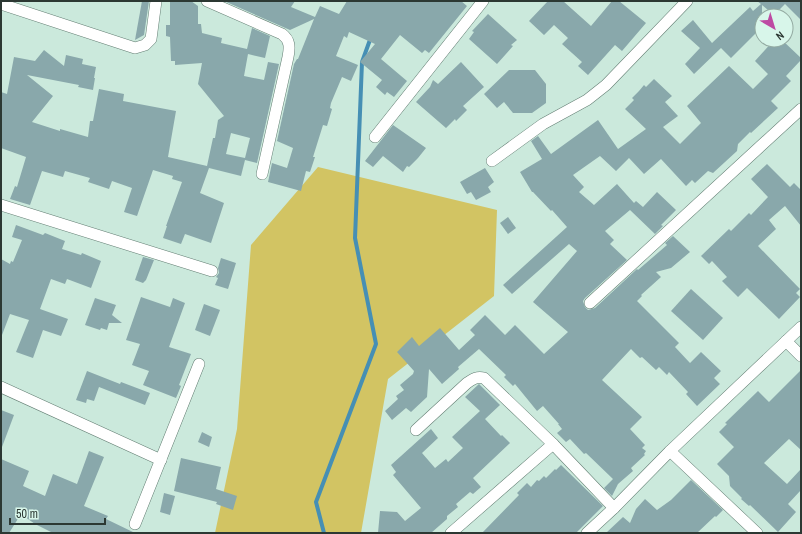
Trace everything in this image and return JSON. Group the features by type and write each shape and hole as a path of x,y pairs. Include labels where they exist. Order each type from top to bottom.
{"street":[{"path":"1,4 135,48 145,45 150,39 156,1"},
{"path":"207,1 282,34 287,37 289,42 290,48 262,174"},
{"path":"375,137 483,1"},
{"path":"492,161 543,124 587,100 606,85 687,1"},
{"path":"590,303 801,109"},
{"path":"1,205 212,271"},
{"path":"587,533 670,451 801,327"},
{"path":"786,341 801,356"},
{"path":"135,524 199,364"},
{"path":"416,430 467,383 479,376 491,384 553,444 614,508"},
{"path":"1,387 161,460"},
{"path":"451,533 553,444"},
{"path":"670,451 757,533"}],"shaded area":[{"path":"318,167 497,210 494,296 388,379 361,533 215,533 237,429 251,245"}],"building":[{"path":"142,1 149,1 144,35 135,40"},
{"path":"170,1 191,1 198,6 198,24 201,24 202,33 222,38 221,43 247,49 252,28 270,36 265,58 248,54 244,76 264,80 268,62 279,64 257,163 245,160 241,176 209,168 200,193 224,203 211,243 185,234 181,244 163,238 182,182 172,179 173,176 153,170 137,216 124,212 132,188 112,181 109,189 88,182 90,178 65,171 63,177 42,171 30,205 10,199 15,186 17,187 26,157 1,148 1,92 7,94 14,57 35,61 44,50 64,66 66,55 83,59 82,64 96,67 93,90 78,87 79,85 27,75 53,96 32,122 60,131 60,129 88,137 90,121 93,121 99,89 124,94 123,101 176,111 168,157 207,166 213,138 215,138 218,120 224,116 198,84 202,63 175,65 175,61 171,61 170,37 166,36 166,25 170,25","holes":["231,133 250,138 245,158 226,154"]},
{"path":"224,1 295,1 291,7 315,17 320,6 339,14 347,1 461,1 467,6 429,53 425,50 422,53 400,35 381,59 407,81 394,97 387,92 385,95 376,87 382,80 360,62 375,44 349,32 347,38 344,36 336,56 358,65 351,81 342,77 331,103 330,108 332,109 327,126 323,125 310,172 306,171 301,191 268,182 272,163 287,168 293,148 277,141 294,64 298,59 314,19 290,30"},
{"path":"548,1 563,1 591,26 612,1 619,1 646,23 622,51 615,45 588,75 578,66 582,62 562,44 568,38 554,25 544,35 529,21"},
{"path":"757,1 801,1 801,20 794,13 794,8 789,8 785,4 781,8 766,8 762,5 762,8 756,8 761,4"},
{"path":"750,7 753,11 754,10 754,35 731,58 721,48 694,74 685,64 700,48 681,31 693,20 712,43"},
{"path":"488,14 517,40 511,45 513,46 497,64 469,39 474,32 472,31"},
{"path":"767,48 790,48 801,58 801,60 786,76 791,81 771,101 778,108 738,144 737,151 713,173 708,171 695,183 692,180 686,186 661,159 644,174 629,158 616,171 600,156 573,175 584,187 579,192 594,205 617,184 634,203 636,201 643,207 657,192 676,210 661,225 663,226 655,234 630,210 605,231 614,240 610,244 627,260 585,298 583,301 585,307 588,310 595,308 637,269 638,270 667,245 665,243 673,236 690,252 671,268 656,272 661,277 641,295 642,296 637,301 679,343 675,347 690,363 701,352 721,371 714,378 720,384 697,406 686,394 688,392 669,372 667,375 659,367 656,370 631,349 602,380 642,417 630,429 645,445 642,448 646,451 644,454 645,455 631,468 633,471 618,484 612,496 604,488 613,479 586,453 584,454 570,439 566,442 557,433 562,429 559,424 543,406 537,411 515,384 513,386 504,377 506,375 479,349 458,367 459,369 442,384 429,369 427,397 411,412 406,408 392,420 385,411 398,399 396,396 404,390 400,385 413,374 414,371 397,352 412,337 419,346 440,328 459,350 475,335 470,330 485,315 505,335 515,325 544,354 568,332 533,302 577,251 569,244 512,294 503,285 567,227 552,210 551,211 532,192 520,172 542,159 531,141 538,136 551,154 598,120 618,149 646,129 625,109 634,100 632,98 644,85 646,87 654,79 672,96 665,102 678,116 663,127 680,144 701,123 687,106 729,66 753,89 768,74 755,61"},
{"path":"461,62 484,87 463,106 467,110 446,128 416,102 430,87 433,80 438,84"},
{"path":"509,70 535,70 546,84 546,103 532,113 513,113 504,102 497,108 484,94"},
{"path":"393,125 426,148 409,167 407,166 403,172 383,156 373,167 365,161"},
{"path":"767,164 790,187 794,183 801,190 801,226 785,206 769,220 776,229 758,246 800,289 796,293 800,297 779,319 747,288 738,297 722,281 727,277 712,261 709,264 701,256 729,229 731,231 749,213 751,215 768,197 751,179"},
{"path":"485,168 494,182 488,187 491,192 476,200 471,192 467,194 460,182"},
{"path":"508,217 516,228 508,234 500,223"},
{"path":"16,225 43,235 45,233 65,241 62,249 81,255 82,253 101,261 91,288 67,279 65,284 51,279 40,309 68,319 61,336 43,330 33,358 16,352 29,320 10,314 1,335 1,259 10,264 11,261 13,262 22,240 12,237"},
{"path":"143,257 154,260 146,280 143,283 135,280"},
{"path":"221,258 236,263 228,289 215,285 218,278 216,277 219,273 218,268"},
{"path":"691,289 723,318 703,340 671,311"},
{"path":"141,297 170,307 173,298 185,303 169,347 191,354 179,385 181,386 176,398 143,385 149,371 132,365 140,344 126,340"},
{"path":"95,298 116,305 112,315 122,323 109,323 107,330 101,328 100,330 85,325"},
{"path":"204,304 220,310 210,336 195,330"},
{"path":"801,370 801,450 789,439 764,463 787,484 801,469 801,490 788,504 796,512 778,532 750,505 749,506 741,499 742,498 730,486 729,476 717,464 734,447 719,432 727,424 725,423 758,391 769,402"},
{"path":"87,371 120,384 121,382 150,393 145,405 99,387 94,401 87,399 86,403 76,400"},
{"path":"479,384 500,405 485,419 510,443 473,478 481,487 473,494 470,492 456,504 458,507 431,533 378,533 380,511 397,512 405,521 421,508 393,475 396,472 391,465 431,429 438,438 422,453 435,468 446,459 448,462 463,448 452,437 480,411 465,397"},
{"path":"1,410 14,415 2,447 1,447"},
{"path":"202,432 212,437 209,447 198,442"},
{"path":"89,451 104,457 84,506 108,516 106,519 135,533 53,533 35,524 21,514 9,533 1,533 1,459 29,471 23,486 45,496 53,474 77,484"},
{"path":"181,458 221,467 216,489 237,496 233,510 216,504 217,502 174,491"},
{"path":"561,465 603,506 576,533 482,533 519,495 517,493 527,483 531,487 537,480 539,481 544,476 546,478"},
{"path":"691,480 723,510 697,533 606,533 623,517 630,523 636,509 645,499 657,510 671,500"},
{"path":"164,493 175,496 170,515 160,512"}],"waterway":[{"path":"324,533 316,502 376,344 355,238 362,62 371,37"}]}
